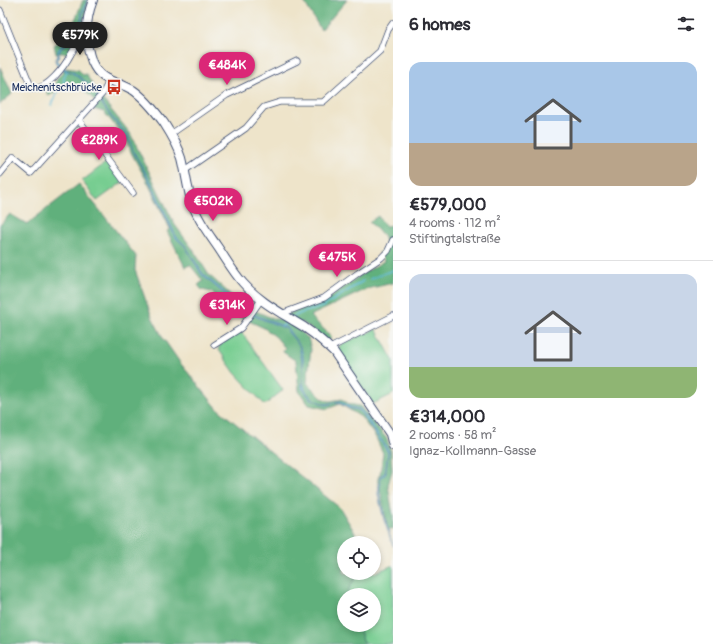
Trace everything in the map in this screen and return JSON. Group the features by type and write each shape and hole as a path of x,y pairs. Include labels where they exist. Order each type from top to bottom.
{"street":[{"path":"93,0 87,21 86,34 92,62 99,73 109,81 132,90 146,101 171,134 178,149 189,195 199,219 237,275 261,300 281,314 296,321 330,348 340,360 386,430 393,446"},
{"path":"0,10 32,89 38,90 47,84 62,68 80,37 86,34"},
{"path":"184,170 246,128 264,107 280,102 323,102 380,51 388,30 393,23"},
{"path":"171,134 227,96 297,61"},
{"path":"0,174 13,158 31,173 103,93 109,81"},
{"path":"79,120 133,193"},
{"path":"281,314 324,298 381,258 388,251 393,240"},
{"path":"214,345 241,328 261,300"},
{"path":"330,348 393,316"}],"green space":[{"path":"83,0 87,0 82,12 81,20 71,40 62,45 58,54 56,54 54,45 65,37 69,31"},
{"path":"88,0 82,33 69,53 59,53 63,46 72,42 82,20 83,12"},
{"path":"303,0 347,0 321,30"},
{"path":"0,67 12,94 0,104"},
{"path":"65,69 79,70 83,75 86,74 93,86 101,92 99,95 130,133 175,225 209,275 242,305 274,319 281,319 293,311 325,301 359,276 384,261 379,253 386,246 383,235 369,222 378,216 385,226 393,225 393,283 367,289 310,316 332,337 328,342 302,322 297,328 308,338 311,349 307,383 322,398 329,401 342,399 349,404 360,406 387,439 391,451 392,471 388,485 393,516 393,529 388,529 380,489 381,476 386,474 389,451 367,418 360,409 350,407 340,401 324,404 316,401 310,396 305,389 303,382 303,356 301,348 288,328 248,312 203,274 185,245 176,236 151,182 133,151 128,135 111,116 89,84 73,72"},
{"path":"64,70 72,73 88,84 111,117 127,136 175,237 185,246 202,275 247,313 287,329 299,345 303,366 302,388 310,398 326,405 339,402 348,408 359,410 388,452 385,473 380,476 379,487 378,477 380,474 383,453 375,436 361,417 340,404 327,409 309,405 299,391 296,361 283,352 285,348 276,337 264,328 236,315 211,292 202,290 198,285 203,281 190,265 185,267 167,231 170,229 148,183 129,149 125,138 104,112 93,109 97,103 84,90 76,85 67,82 49,96 46,91 57,82 56,80"},
{"path":"108,161 123,182 97,201 82,181"},
{"path":"79,184 136,256 135,270 151,315 163,338 181,364 218,409 340,508 357,536 337,536 337,580 354,580 350,588 337,588 337,632 360,632 364,644 0,644 0,225 10,214 27,224"},
{"path":"376,329 393,360 393,394 373,404 337,351 341,344"},
{"path":"239,332 242,333 283,390 265,405 235,373 219,350 219,346"},
{"path":"393,565 393,644 364,644 360,632 381,632 381,588 350,588 354,580 381,580 381,570"}],"water":[{"path":"87,0 82,20 72,42 63,46 59,52 59,57 56,60 68,71 73,72 89,84 111,116 128,135 133,151 127,136 111,117 88,84 72,73 64,70 56,63 55,60 58,56 58,50 62,45 71,40 81,20 82,12"},
{"path":"133,151 151,182 176,236 185,245 203,274 248,312 288,328 299,345 287,329 247,313 202,275 185,246 175,237 150,183"},
{"path":"299,345 303,360 303,366"},
{"path":"303,366 303,382 305,389 310,396 320,402 310,398 302,388"},
{"path":"340,401 350,407 360,409 389,451 386,474 381,477 379,493 393,546 384,520 378,494 380,476 385,473 388,452 359,410 348,408 339,402 326,405 324,404"}],"waterway":[{"path":"52,105 56,94 64,87 64,77 67,71"},
{"path":"370,279 393,270"},
{"path":"293,317 322,307 363,281"},
{"path":"282,326 289,321"}],"place":[{"name":"Meichenitschbrücke","path":"114,87"}]}
